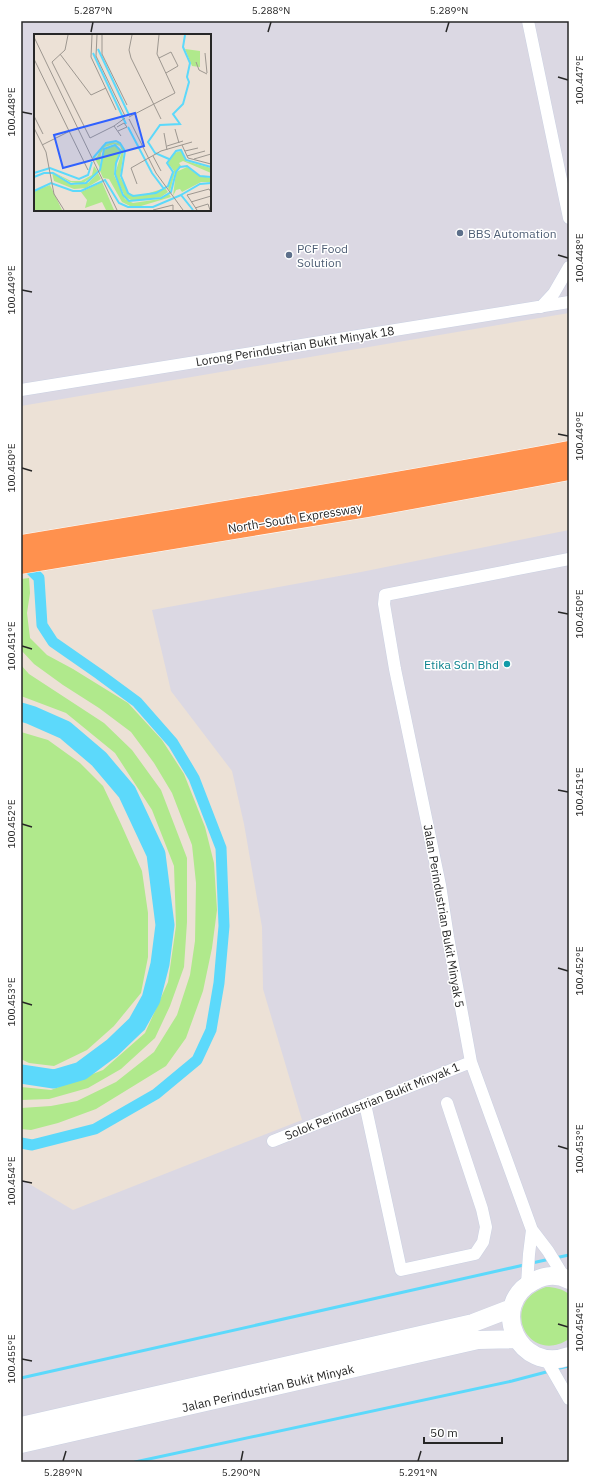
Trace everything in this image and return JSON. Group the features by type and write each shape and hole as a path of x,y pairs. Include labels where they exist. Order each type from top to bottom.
{"highway":[{"name":"North–South Expressway","path":"21,562 86,544 194,518 438,477 569,452"},
{"name":"North–South Expressway","path":"21,546 86,544 452,491 569,469"}],"main road":[{"path":"564,1275 528,1278 518,1294 512,1308 511,1318 512,1329 516,1339 529,1352 548,1363 569,1356"},
{"name":"Jalan Perindustrian Bukit Minyak","path":"21,1426 473,1323 512,1308"},
{"name":"Jalan Perindustrian Bukit Minyak","path":"21,1444 478,1340 516,1339"}],"street":[{"path":"528,21 569,218"},
{"path":"541,307 554,293 569,267"},
{"name":"Lorong Perindustrian Bukit Minyak 18","path":"21,390 569,302"},
{"name":"Jalan Perindustrian Bukit Minyak 5","path":"532,1230 471,1062 440,885 385,612 385,595 569,559"},
{"name":"Solok Perindustrian Bukit Minyak 1","path":"273,1141 471,1062"},
{"path":"365,1104 401,1270 475,1254 483,1242 486,1227 482,1209 447,1103"},
{"path":"532,1230 564,1275"},
{"path":"528,1278 532,1230"},
{"path":"548,1363 569,1399"}],"shaded area":[{"path":"21,21 569,21 569,313 21,406"},
{"path":"569,530 569,1462 21,1462 21,1179 73,1210 302,1120 263,989 262,927 244,824 232,771 171,691 152,610 361,572"}],"green space":[{"path":"29,578 30,593 27,613 30,638 47,655 73,669 128,703 162,740 184,774 205,827 214,863 217,910 212,948 203,991 186,1038 166,1066 96,1109 58,1123 31,1130 21,1129 21,1108 51,1106 77,1101 116,1082 154,1052 177,1015 190,975 195,941 196,883 192,845 172,793 154,763 131,732 99,708 34,664 21,650 21,579"},
{"path":"21,665 29,674 104,723 132,750 161,790 187,858 187,922 184,967 170,1006 155,1038 121,1069 88,1088 49,1099 21,1100 21,1087 51,1090 103,1070 145,1033 168,982 176,926 174,866 152,810 115,753 66,713 21,696"},
{"path":"21,732 48,740 80,763 103,786 142,871 148,913 148,957 141,993 114,1026 87,1050 54,1066 29,1063 21,1059"},
{"path":"546,1287 552,1287 569,1294 569,1339 554,1345 541,1345 531,1339 524,1329 521,1318 524,1306 532,1295"}],"waterway":[{"path":"21,1143 32,1145 95,1129 156,1094 197,1060 211,1030 219,983 224,926 221,848 194,778 173,743 137,702 53,642 42,625 39,578 23,562"},
{"path":"21,712 65,730 99,759 127,792 156,854 165,925 160,964 151,999 137,1024 112,1048 81,1071 54,1079 21,1074"},
{"path":"555,1258 569,1255"},
{"path":"532,1263 550,1259"},
{"path":"21,1378 524,1265"},
{"path":"555,1369 569,1366"},
{"path":"135,1462 512,1381 550,1371"}],"place":[{"name":"BBS Automation","path":"460,233"},
{"name":"PCF Food Solution","path":"289,255"},
{"name":"Etika Sdn Bhd","path":"507,664"}]}
